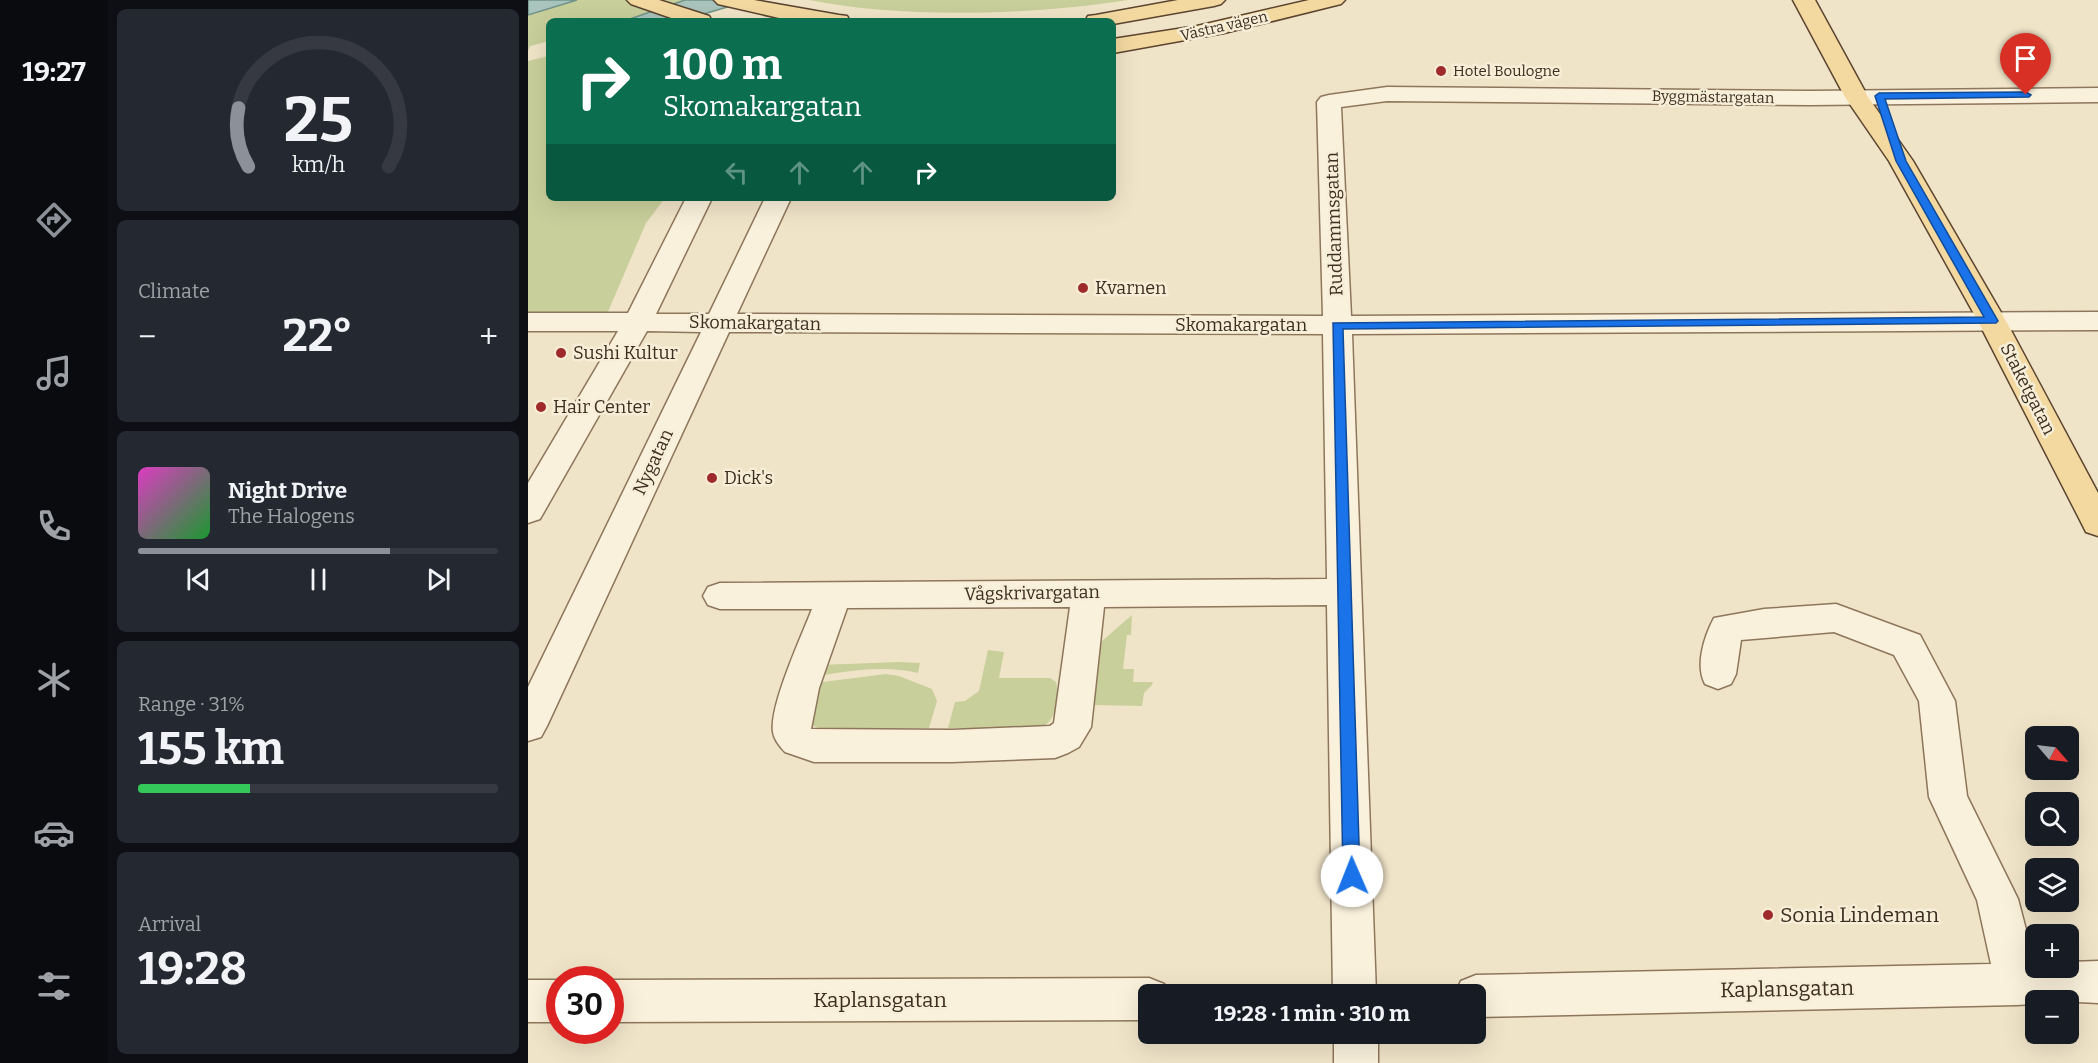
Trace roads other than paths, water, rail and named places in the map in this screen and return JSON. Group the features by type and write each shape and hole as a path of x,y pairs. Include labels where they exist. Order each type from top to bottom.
{"main road":[{"path":"638,0 692,18"},
{"path":"725,0 798,18"},
{"name":"Västra vägen","path":"1113,18 1214,0"},
{"name":"Västra vägen","path":"1116,45 1160,40 1236,25 1334,0"},
{"name":"Staketgatan","path":"1804,0 1868,97"},
{"name":"Staketgatan","path":"1828,0 1868,97 1901,161 1992,321 2098,524"}],"street":[{"name":"Byggmästargatan","path":"1329,102 1387,94 1868,97 2098,95"},
{"name":"Ruddammsgatan","path":"1329,102 1354,984"},
{"path":"528,511 638,322 698,201"},
{"name":"Nygatan","path":"528,726 777,201"},
{"name":"Skomakargatan","path":"528,322 1337,325 2098,321"},
{"path":"835,595 815,646 791,721 792,735 796,740 814,746 952,746 1061,740 1072,727 1089,592"},
{"name":"Vågskrivargatan","path":"720,596 1344,592"},
{"path":"1718,674 1718,663 1726,628 1836,618 1907,645 1937,701 1948,797 1997,899 2017,984"},
{"name":"Kaplansgatan","path":"1486,996 2098,982"},
{"name":"Kaplansgatan","path":"624,1001 1138,999"},
{"path":"528,1001 546,1001"},
{"path":"1356,1044 1356,1063"}],"water":[{"path":"528,0 577,0 528,15"},
{"path":"685,0 751,0 690,18 633,18"}],"place":[{"name":"Hotel Boulogne","path":"1441,71"},
{"name":"Kvarnen","path":"1083,288"},
{"name":"Sushi Kultur","path":"561,353"},
{"name":"Hair Center","path":"541,407"},
{"name":"Dick's","path":"712,478"},
{"name":"Sonia Lindeman","path":"1768,915"}]}
